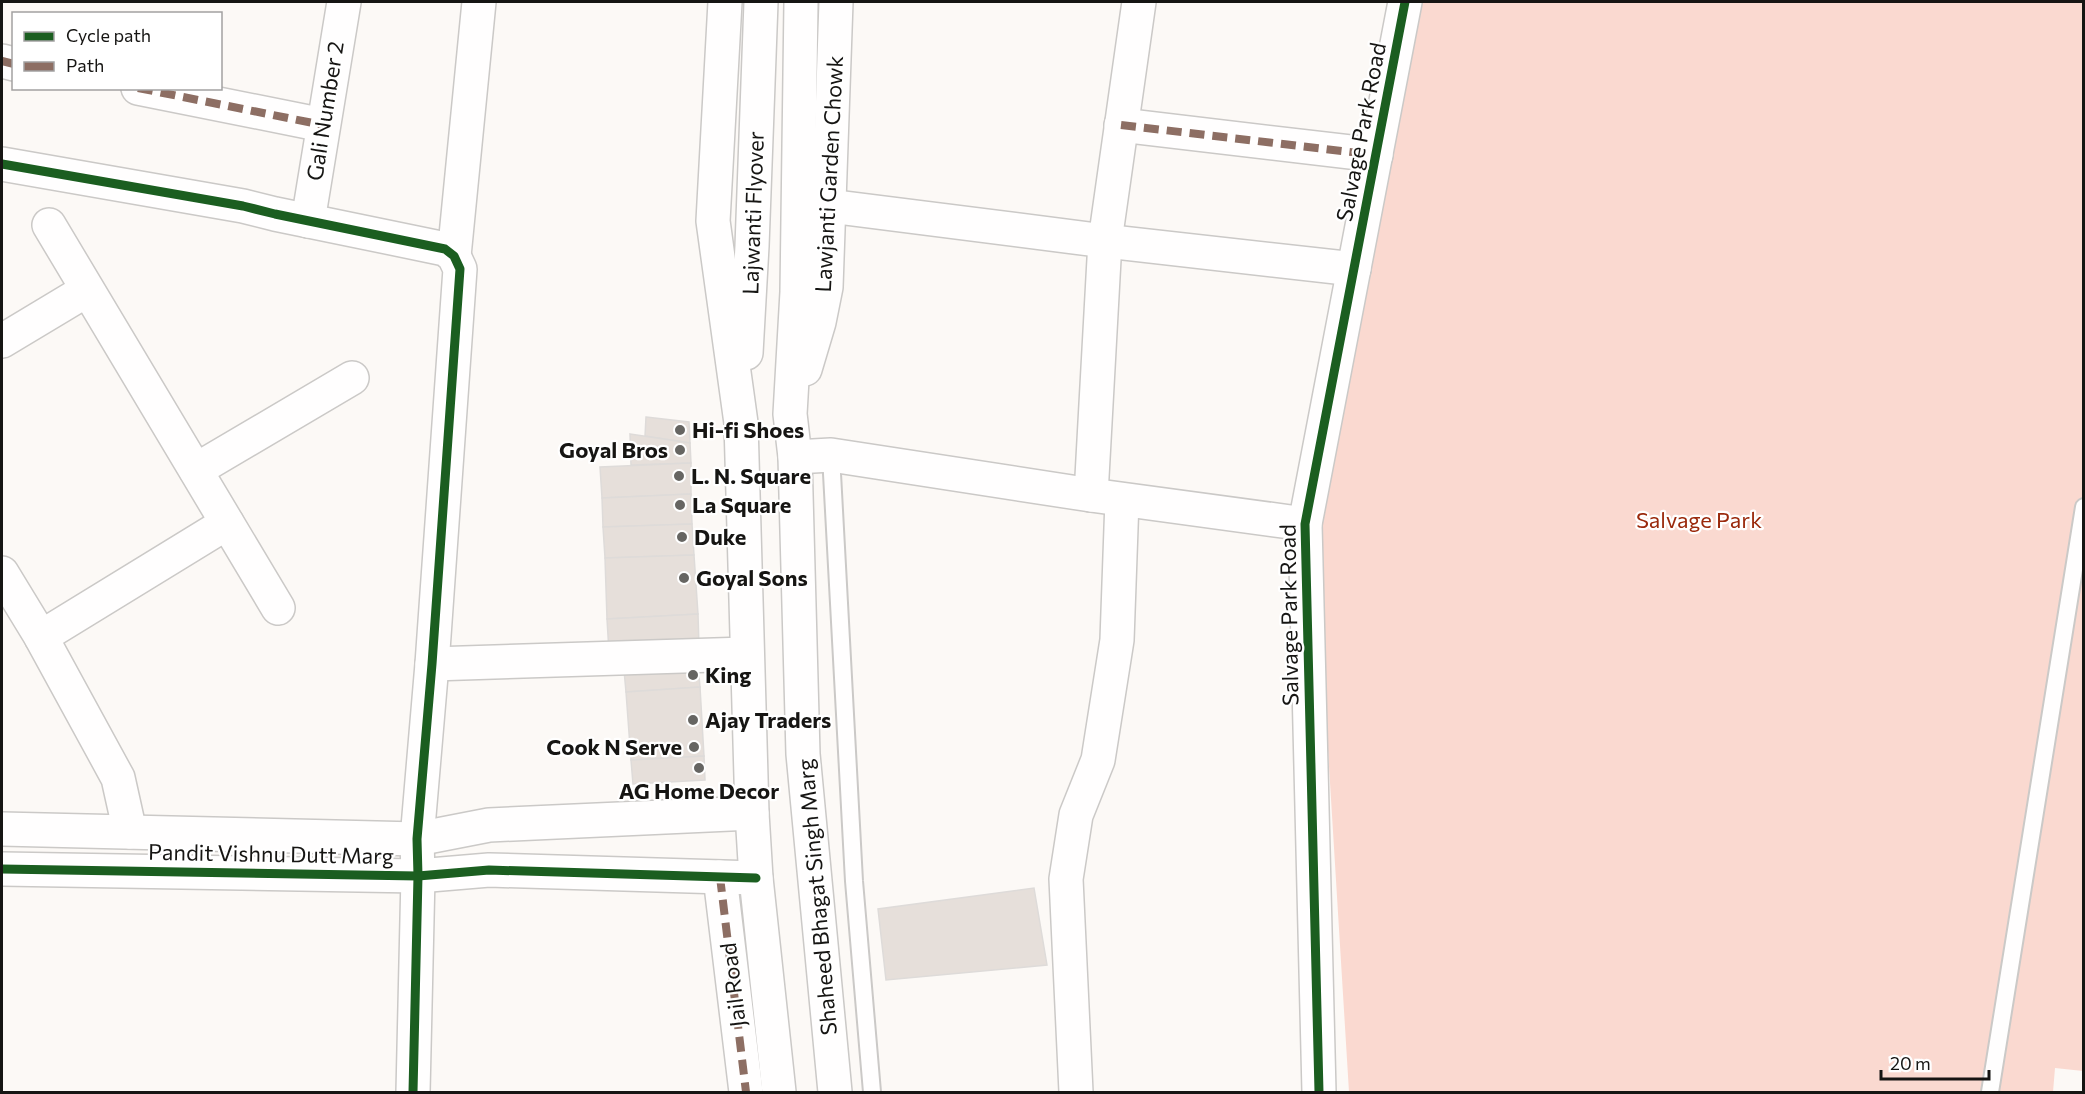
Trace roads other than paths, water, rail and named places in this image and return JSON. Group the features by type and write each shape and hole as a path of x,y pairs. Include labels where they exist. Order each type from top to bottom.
{"street":[{"name":"Gali Number 2","path":"308,221 344,2"},
{"path":"454,256 479,2"},
{"path":"725,2 713,221 741,423 752,813 756,878 779,1092"},
{"name":"Lajwanti Flyover","path":"741,423 753,246 761,2"},
{"name":"Lajwanti Flyover","path":"790,414 797,292 801,2"},
{"name":"Lawjanti Garden Chowk","path":"790,414 819,322 826,287 836,2"},
{"path":"1076,1092 1066,879 1077,815 1098,760 1117,640 1106,497 1105,241 1139,2"},
{"name":"Salvage Park Road","path":"1320,1092 1305,524 1405,2"},
{"path":"148,90 323,125"},
{"path":"1121,125 1376,154"},
{"path":"2,164 243,206 445,249 454,256 460,269 417,839 413,1092"},
{"path":"829,206 1105,241 1354,268"},
{"path":"49,225 278,608"},
{"path":"2,341 87,290"},
{"path":"196,470 352,378"},
{"name":"Shaheed Bhagat Singh Marg","path":"790,414 795,457 803,754 835,1092"},
{"path":"795,457 831,455 1106,497 1305,524"},
{"path":"41,637 227,523"},
{"path":"2,573 41,637 118,778 130,832"},
{"path":"432,664 747,654"},
{"name":"Pandit Vishnu Dutt Marg","path":"2,829 417,839 489,825 752,813"},
{"name":"Pandit Vishnu Dutt Marg","path":"2,869 418,876 489,870 756,878"},
{"name":"Jail Road","path":"720,877 746,1092"}],"lane":[{"path":"831,455 854,881 872,1092"},
{"path":"1990,1092 2084,507"}],"place":[{"name":"Hi-fi Shoes","path":"680,430"},
{"name":"Goyal Bros","path":"680,450"},
{"name":"L. N. Square","path":"679,476"},
{"name":"La Square","path":"680,505"},
{"name":"Duke","path":"682,537"},
{"name":"Goyal Sons","path":"684,578"},
{"name":"King","path":"693,675"},
{"name":"Ajay Traders","path":"693,720"},
{"name":"Cook N Serve","path":"694,747"},
{"name":"AG Home Decor","path":"699,768"}],"park label":[{"name":"Salvage Park","path":"1699,520"}]}
